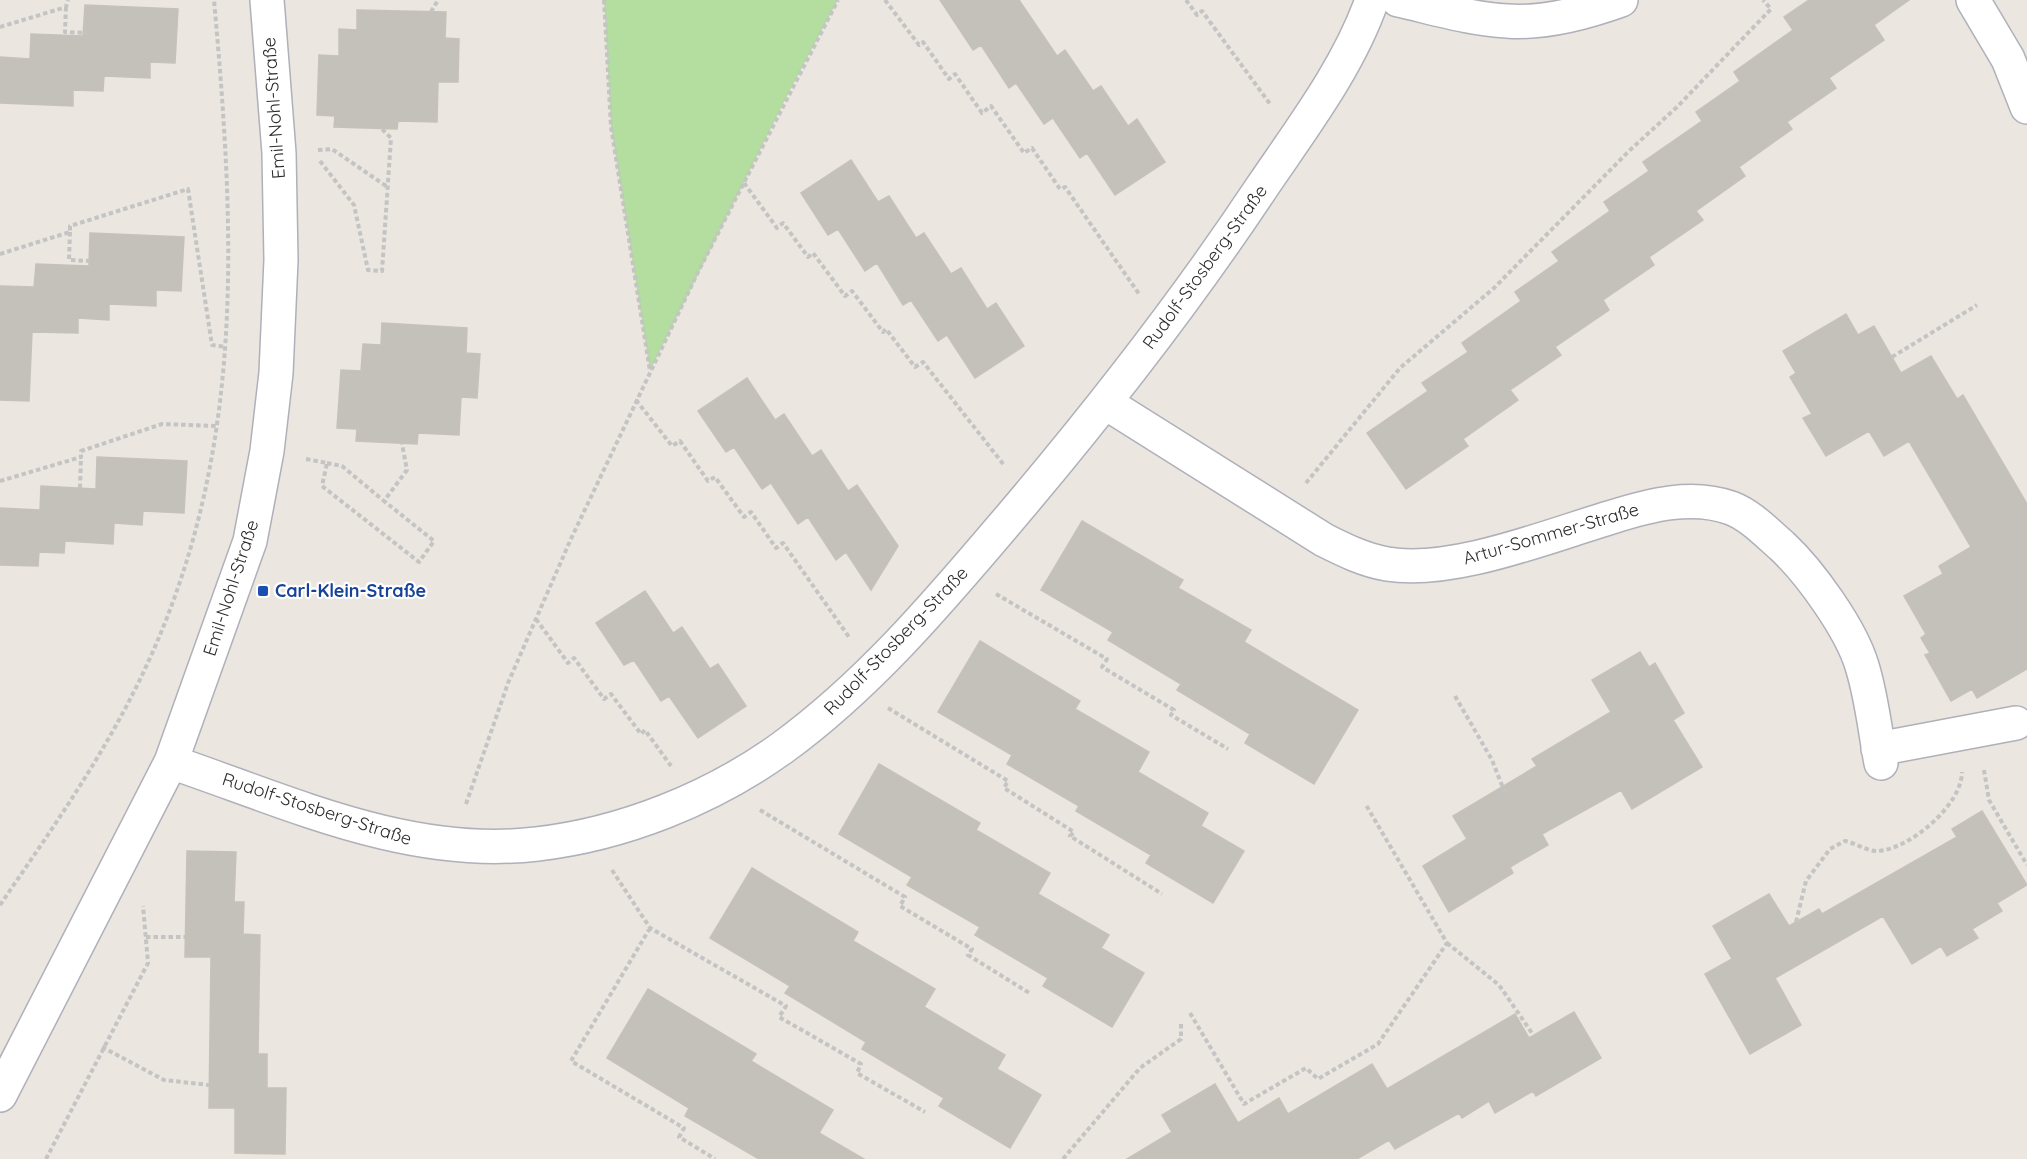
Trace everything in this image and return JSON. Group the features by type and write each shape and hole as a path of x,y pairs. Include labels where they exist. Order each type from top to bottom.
{"street":[{"name":"Emil-Nohl-Straße","path":"0,1095 171,762 250,541 267,450 276,372 280,260 279,153 267,0"},
{"name":"Rudolf-Stosberg-Straße","path":"171,762 380,833 420,842 516,846 588,834 641,819 706,792 786,745 863,678 962,574 1106,403 1235,228 1295,138 1351,48 1372,0"},
{"path":"1398,0 1480,18 1516,21 1565,16 1621,0"},
{"path":"1973,0 2008,59 2027,107"},
{"name":"Artur-Sommer-Straße","path":"1106,403 1324,540 1360,557 1389,564 1412,566 1451,562 1494,552 1647,506 1704,501 1733,509 1764,530 1797,560 1824,597 1861,663 1874,714 1880,756 1947,737"},
{"path":"1947,737 2016,723"}],"path":[{"path":"68,0 65,32 87,33"},
{"path":"0,904 62,816 120,720 145,670 193,545 218,426 226,347 227,148 214,0"},
{"path":"431,12 438,0"},
{"path":"604,0 611,127 650,371"},
{"path":"455,845 471,785 508,683 536,619 650,371 838,0"},
{"path":"885,0 919,45 923,42 948,79 955,74 982,113 991,106 1024,153 1032,148 1060,189 1065,187 1162,327"},
{"path":"1186,0 1197,15 1202,11 1295,138"},
{"path":"1281,514 1400,368 1494,288 1629,151 1677,107 1771,9 1763,0"},
{"path":"0,27 66,7"},
{"path":"382,129 391,138 382,272 368,270 354,205 311,150 332,149 387,186"},
{"path":"744,183 777,228 783,223 808,257 813,253 845,296 852,291 883,332 886,329 915,367 922,362 1028,497"},
{"path":"91,261 69,260 70,226 188,189 212,345 226,347"},
{"path":"0,254 70,232"},
{"path":"1892,357 1977,305"},
{"path":"636,400 672,446 680,441 708,481 715,477 744,517 751,512 776,548 783,543 863,678 1008,781 1004,788 1074,832 1070,836 1162,894"},
{"path":"80,488 81,451 162,424 218,426"},
{"path":"384,501 407,470 402,444"},
{"path":"267,450 342,466 434,541 419,562 322,486 327,463"},
{"path":"0,481 81,457"},
{"path":"962,574 1107,659 1102,667 1174,710 1171,715 1228,749"},
{"path":"536,619 568,663 574,658 604,699 611,694 641,734 645,730 706,792 905,897 900,906 972,949 968,955 1031,994"},
{"path":"1455,696 1492,760 1505,793"},
{"path":"1983,730 1982,758 1989,800 2027,865"},
{"path":"1796,922 1806,881 1835,844 1849,842 1875,851 1893,847 1930,825 1950,805 1961,785 1962,771 1947,737"},
{"path":"1366,805 1448,943 1499,985 1534,1035"},
{"path":"588,834 650,928 786,1006 779,1017 861,1064 857,1073 925,1112"},
{"path":"46,1159 102,1047 148,963 143,902"},
{"path":"650,928 571,1061 684,1128 678,1137 715,1159"},
{"path":"146,938 185,937"},
{"path":"1190,1014 1244,1104 1306,1068 1318,1079 1378,1044 1448,943"},
{"path":"1063,1159 1140,1068 1181,1040 1181,1024"},
{"path":"102,1047 164,1080 209,1085"}],"green space":[{"path":"604,0 838,0 789,92 650,371 611,127"}],"building":[{"path":"940,0 1019,0 1057,56 1065,50 1093,91 1101,86 1128,126 1137,119 1165,162 1115,195 1087,153 1080,158 1053,118 1044,124 1016,83 1009,88 981,45 973,50"},
{"path":"1809,0 1909,0 1874,25 1884,40 1829,78 1836,88 1787,122 1792,129 1739,167 1745,176 1696,211 1703,220 1649,257 1654,265 1603,300 1609,310 1555,347 1561,355 1510,390 1518,400 1463,439 1468,446 1406,489 1367,433 1428,391 1422,383 1468,352 1462,343 1521,301 1515,292 1559,261 1552,252 1610,211 1604,202 1649,171 1643,162 1702,121 1696,112 1740,81 1734,72 1793,30 1784,17"},
{"path":"85,5 178,9 175,63 150,62 150,78 104,76 103,91 73,90 73,106 0,103 0,57 30,59 31,34 83,36"},
{"path":"357,10 446,12 445,38 459,39 458,82 438,82 437,122 398,121 397,129 334,127 335,116 317,115 319,55 339,56 339,29 357,30"},
{"path":"851,160 878,202 889,196 916,238 924,233 951,274 961,268 987,309 996,303 1024,346 975,378 947,335 938,341 911,300 903,305 877,263 865,271 838,229 828,235 801,193"},
{"path":"90,233 184,237 181,291 156,290 156,306 109,304 109,320 78,318 78,333 32,332 29,401 0,400 0,286 34,287 36,264 89,266"},
{"path":"1846,314 1858,335 1874,326 1901,373 1931,356 1957,399 1963,395 2027,504 2027,669 1977,698 1972,689 1951,701 1925,655 1930,653 1921,638 1926,634 1904,596 1943,574 1939,566 1971,547 1909,441 1884,456 1869,431 1826,456 1803,418 1812,414 1790,377 1796,373 1783,351"},
{"path":"382,323 467,328 466,353 480,354 477,398 461,397 459,435 418,433 417,444 356,441 357,429 337,428 341,370 361,371 363,344 381,345"},
{"path":"747,378 775,420 784,414 812,456 821,450 848,491 857,485 898,546 871,590 846,552 836,560 808,517 798,524 771,483 762,489 734,447 726,452 698,411"},
{"path":"97,457 187,461 184,513 143,511 142,525 114,523 113,544 65,541 64,553 39,552 38,566 0,565 0,508 40,510 41,486 96,489"},
{"path":"1082,521 1183,580 1178,588 1251,630 1244,642 1358,710 1314,784 1245,743 1250,734 1177,690 1181,684 1108,640 1113,632 1041,590"},
{"path":"645,591 673,633 682,627 710,669 718,664 746,706 698,738 669,696 661,701 634,660 624,665 596,623"},
{"path":"980,641 1080,701 1075,709 1149,752 1138,772 1208,813 1201,826 1244,851 1213,903 1146,863 1151,855 1076,811 1079,806 1007,764 1012,755 938,712"},
{"path":"1640,652 1649,667 1655,663 1684,713 1673,720 1702,767 1632,809 1621,790 1542,834 1548,845 1510,867 1513,873 1449,912 1423,866 1467,839 1453,816 1537,766 1532,759 1611,712 1592,680"},
{"path":"879,764 980,823 976,830 1050,873 1038,894 1109,935 1101,948 1144,973 1112,1027 1043,986 1048,978 975,935 980,927 907,885 912,877 839,834"},
{"path":"1982,811 2027,885 1997,903 2002,911 1972,929 1978,938 1947,956 1941,946 1912,964 1883,916 1775,978 1801,1025 1750,1054 1705,974 1732,959 1713,926 1769,894 1789,926 1819,909 1822,914 1957,837 1952,829"},
{"path":"187,851 236,852 234,902 244,902 243,934 260,935 258,1054 267,1054 267,1088 286,1088 285,1154 235,1153 235,1108 209,1108 211,957 185,957"},
{"path":"752,868 858,932 853,941 935,989 924,1007 1005,1055 997,1069 1041,1095 1010,1148 939,1106 944,1098 862,1049 866,1042 785,993 790,986 710,938"},
{"path":"648,989 756,1054 751,1061 833,1110 819,1133 864,1159 759,1159 685,1116 689,1108 607,1058"},
{"path":"1574,1012 1601,1058 1536,1096 1533,1091 1495,1113 1489,1101 1462,1118 1459,1113 1395,1149 1389,1140 1357,1159 1127,1159 1172,1132 1162,1115 1215,1084 1238,1123 1279,1098 1288,1114 1372,1064 1387,1089 1515,1014 1529,1038"}],"place":[{"name":"Carl-Klein-Straße","path":"263,591"}]}
